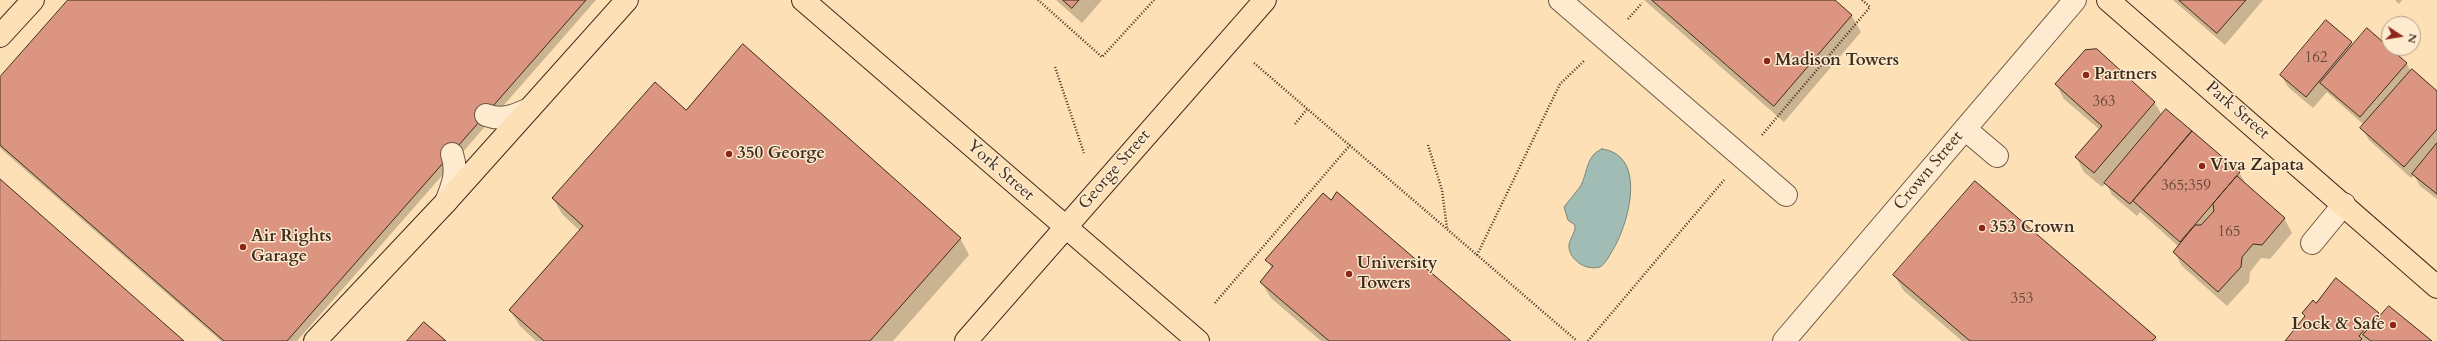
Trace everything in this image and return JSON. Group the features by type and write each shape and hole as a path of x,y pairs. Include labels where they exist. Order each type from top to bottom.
{"main road":[{"path":"0,36 33,0"},
{"path":"315,341 446,202 627,0"},
{"name":"York Street","path":"803,0 1064,228 1198,341"},
{"name":"George Street","path":"966,341 1265,0"},
{"name":"Park Street","path":"2108,0 2344,204 2437,287"}],"street":[{"path":"1560,0 1786,195"},
{"name":"Crown Street","path":"1784,341 2075,0"},
{"path":"486,115 495,118 511,117 529,109"},
{"path":"1965,129 1997,156"},
{"path":"446,202 453,183 456,166 452,154"},
{"path":"2312,243 2344,204"}],"path":[{"path":"1038,0 1102,57 1154,0"},
{"path":"1761,136 1870,7 1862,0"},
{"path":"1622,24 1642,3"},
{"path":"1477,255 1560,84 1589,56"},
{"path":"1254,63 1577,341"},
{"path":"1055,67 1084,152"},
{"path":"1295,124 1307,109"},
{"path":"1215,303 1350,145"},
{"path":"1428,145 1442,190 1447,229"},
{"path":"1588,341 1727,176"}],"water":[{"path":"1602,149 1617,154 1626,164 1630,178 1630,194 1628,210 1623,227 1609,257 1600,267 1592,268 1583,266 1570,253 1569,245 1575,225 1568,220 1564,207 1583,182 1593,156"}],"building":[{"name":"Air Rights Garage","path":"68,0 586,0 287,341 224,341 0,145 0,77"},
{"path":"1063,0 1079,0 1072,8"},
{"name":"Madison Towers","path":"1652,0 1835,0 1852,15 1774,106"},
{"path":"2179,0 2246,0 2217,33"},
{"path":"2326,20 2352,42 2306,97 2280,75"},
{"path":"2367,28 2381,40 2381,56 2399,56 2407,63 2360,117 2320,83"},
{"name":"350 George","path":"743,44 961,238 870,341 544,341 509,310 583,226 552,198 655,82 686,110"},
{"path":"2097,49 2155,102 2094,173 2075,157 2102,126 2055,84 2085,50"},
{"path":"2412,69 2437,91 2437,129 2404,167 2360,128"},
{"path":"2166,109 2192,131 2130,204 2104,183"},
{"path":"2192,131 2240,172 2180,242 2133,201"},
{"path":"2437,143 2437,194 2412,174"},
{"path":"2237,176 2285,218 2262,245 2253,244 2242,257 2241,267 2218,292 2173,252 2195,225 2201,225 2214,211 2213,204"},
{"path":"0,179 184,341 0,341"},
{"name":"353 Crown","path":"1975,181 2156,337 2152,341 1970,341 1893,275"},
{"name":"University Towers","path":"1337,192 1511,341 1329,341 1260,282 1273,266 1265,260 1323,193 1331,200"},
{"path":"2336,278 2379,313 2359,336 2362,339 2360,341 2285,341 2305,316 2302,313 2313,300 2316,303"},
{"path":"2389,306 2432,341 2371,341 2363,335"},
{"path":"424,322 446,341 407,341"}],"place":[{"name":"Madison Towers","path":"1767,61"},
{"name":"Partners","path":"2086,75"},
{"name":"350 George","path":"729,154"},
{"name":"Viva Zapata","path":"2202,166"},
{"name":"353 Crown","path":"1982,228"},
{"name":"Air Rights Garage","path":"243,247"},
{"name":"University Towers","path":"1349,274"},
{"name":"Lock & Safe","path":"2393,325"}]}
